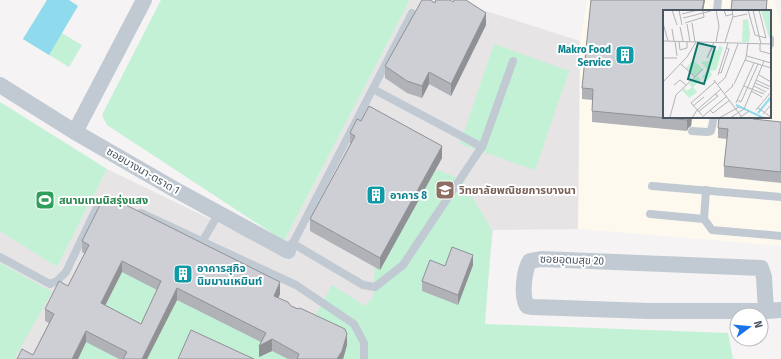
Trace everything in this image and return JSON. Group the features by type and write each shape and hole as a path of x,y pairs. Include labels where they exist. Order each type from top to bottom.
{"street":[{"path":"75,132 144,0"},
{"name":"ซอยบางนา-ตราด 1","path":"0,85 75,132 219,213 290,247"},
{"name":"ซอยอุดมสุข 20","path":"540,259 761,268 773,311 649,311 527,306 524,297 526,267 530,261 540,259"}],"lane":[{"path":"717,10 718,0"},
{"path":"412,13 290,247 363,285 375,286 403,266 482,147 513,61"},
{"path":"373,89 482,147"},
{"path":"692,131 711,131 714,118"},
{"path":"652,186 781,197"},
{"path":"706,190 704,219 712,230 781,236"},
{"path":"0,257 50,284 57,281 66,272 98,205 105,201 117,202"},
{"path":"132,209 296,285 354,324 364,343 364,359"},
{"path":"202,242 219,213"},
{"path":"650,214 704,219"}],"shaded area":[{"name":"วิทยาลัยพณิชยการบางนา","path":"410,0 451,0 580,41 578,229 493,230 484,318 375,359 0,359 0,231 57,267 107,169 237,232 288,260 284,241"},
{"path":"587,0 774,0 781,28 781,246 578,229 580,41"}],"green space":[{"path":"161,0 410,0 284,241 107,125 102,115"},
{"path":"36,18 82,45 69,67 23,39"},
{"path":"494,44 569,71 535,170 460,144"},
{"name":"สนามเทนนิสรุ่งแสง","path":"0,102 107,169 57,267 0,231"},
{"path":"424,168 443,172 462,180 492,230 485,324 728,333 729,347 731,347 733,359 77,359 123,267 296,350 332,285 365,306 373,297 375,260"},
{"path":"0,263 52,292 14,359 0,359"}],"water":[{"path":"47,0 69,0 78,6 49,55 23,39"}],"building":[{"path":"422,0 430,0 435,3 436,0 450,0 453,2 454,0 466,0 486,13 451,84 429,72 422,86 407,81 385,66"},
{"name":"Makro Food Service","path":"591,0 704,0 702,10 663,10 663,118 592,111 593,89 582,88"},
{"path":"732,0 767,0 766,10 731,10"},
{"name":"อาคาร 8","path":"369,106 442,146 380,258 310,219 355,136 350,133 357,119 361,121"},
{"name":"Makro Food Service","path":"666,118 688,118 687,120"},
{"path":"719,118 753,118 781,122 781,172 724,166 728,129 718,128"},
{"path":"106,195 280,282 274,296 288,302 291,306 298,309 300,308 345,329 347,334 342,351 337,359 297,359 299,354 272,339 259,346 266,333 177,288 142,359 123,359 127,352 86,331 72,359 17,359 22,349 33,355 54,314 45,309 59,281 68,286 89,245 82,241","holes":["122,261 161,281 141,324 101,303"]},
{"path":"452,247 473,255 458,295 422,281 430,260 445,266"},
{"path":"191,330 254,359 178,359"}],"place":[{"name":"Makro Food Service","path":"625,55"},
{"name":"วิทยาลัยพณิชยการบางนา","path":"445,190"},
{"name":"อาคาร 8","path":"376,195"},
{"name":"สนามเทนนิสรุ่งแสง","path":"45,200"},
{"name":"อาคารสุกิจ นิมมานเหมินท์","path":"183,274"}]}
